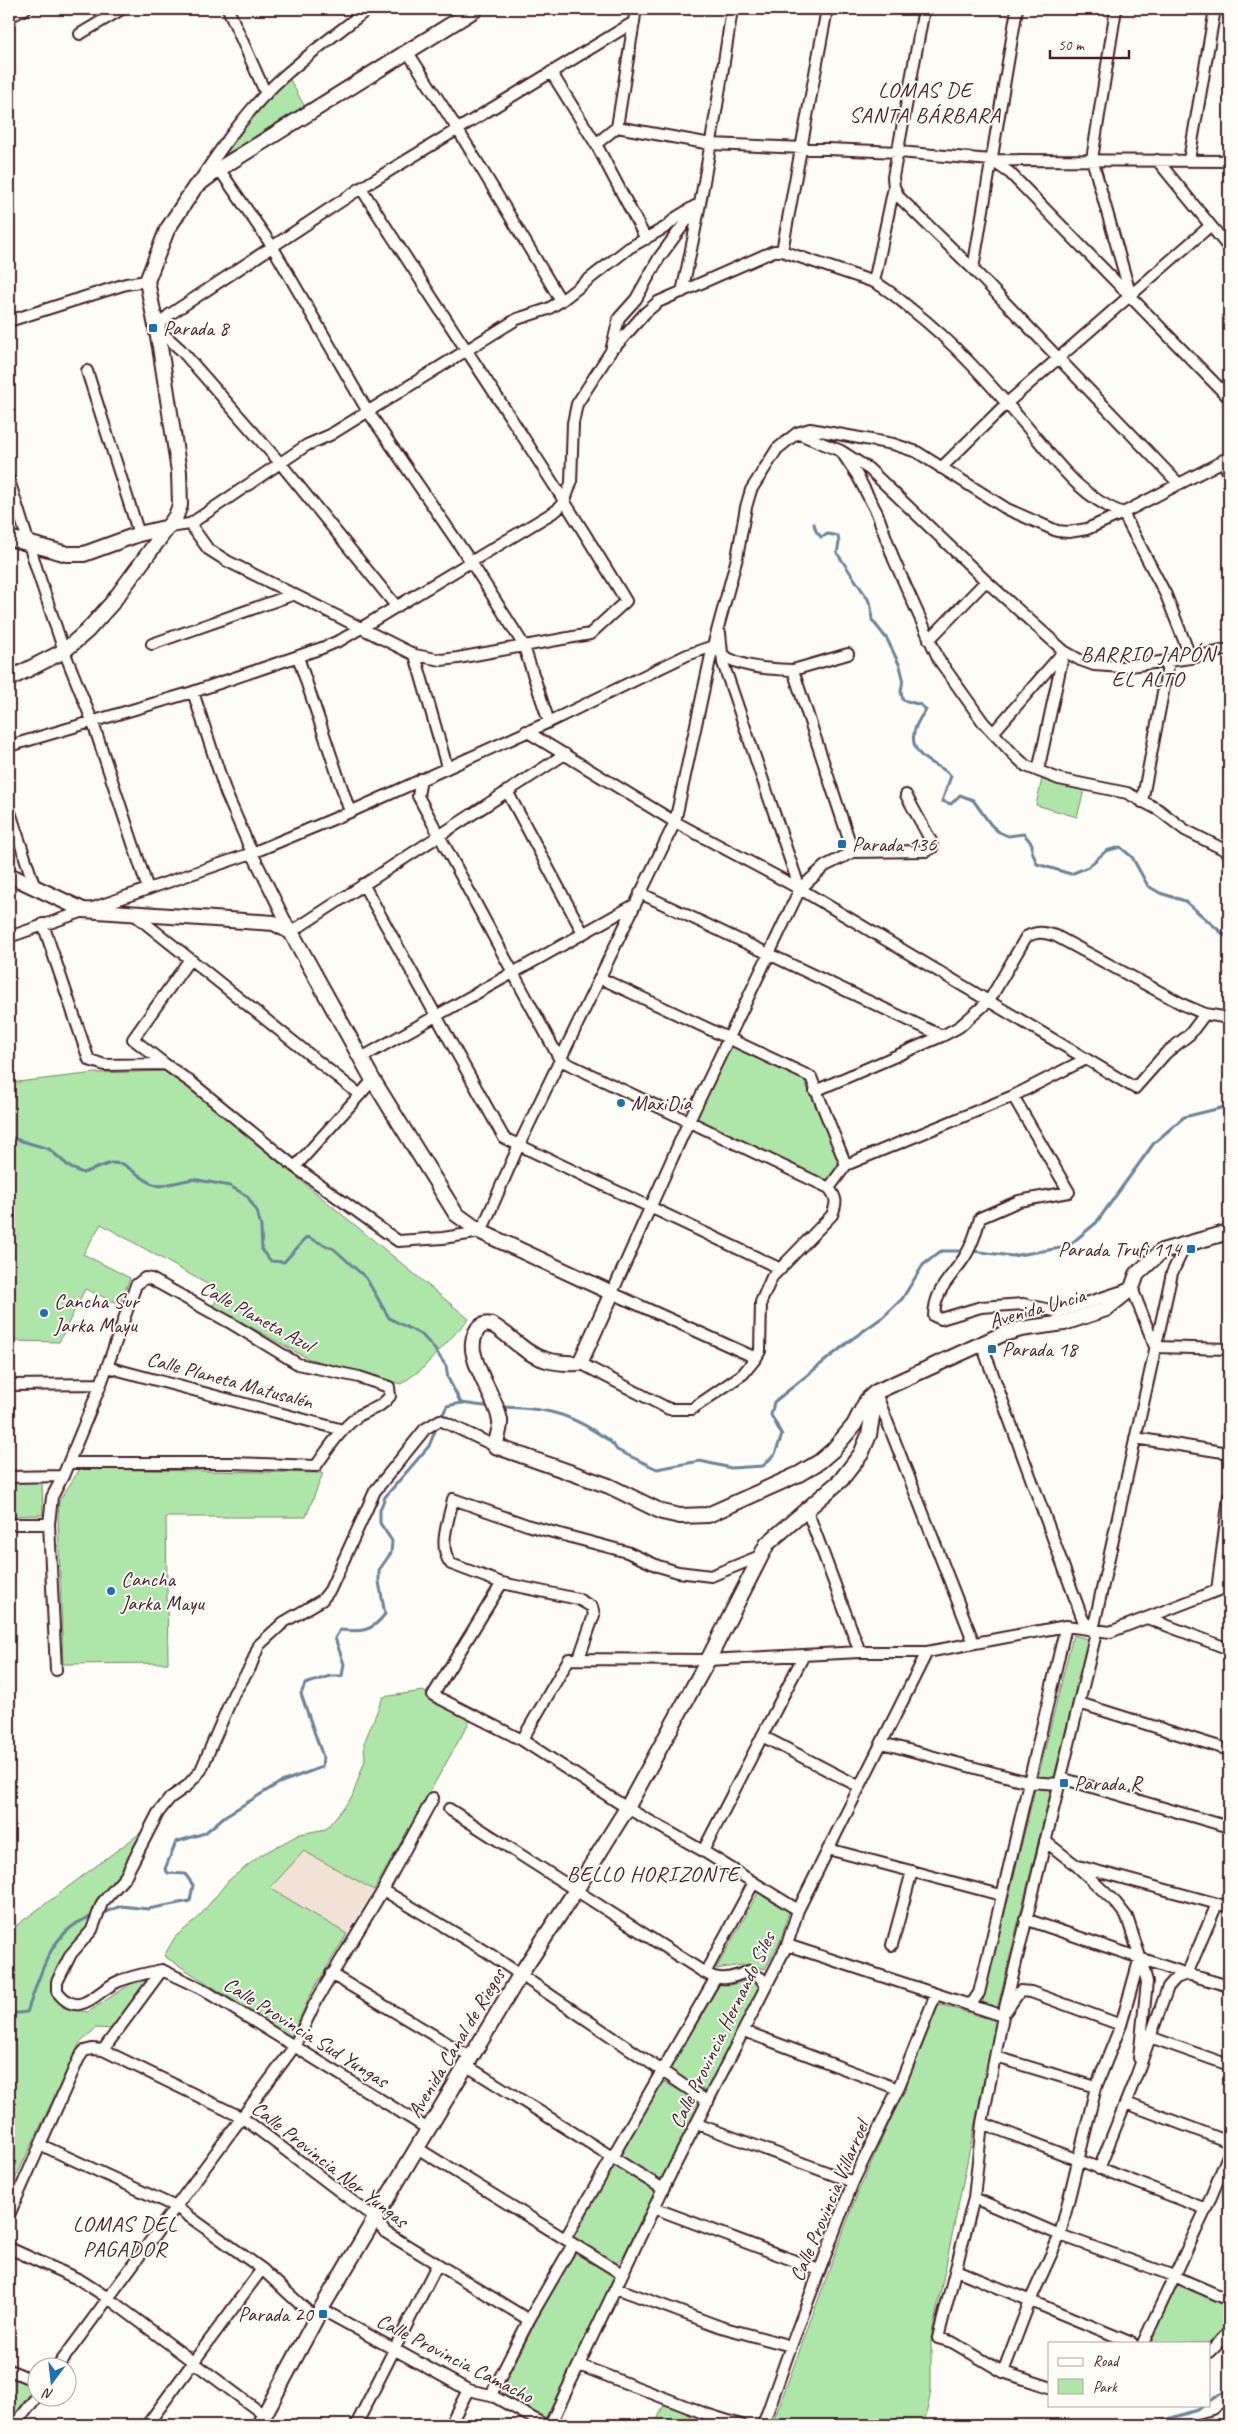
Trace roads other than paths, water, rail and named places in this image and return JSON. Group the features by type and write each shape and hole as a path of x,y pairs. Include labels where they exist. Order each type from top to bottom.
{"street":[{"path":"9,16 25,9"},
{"path":"80,34 122,9"},
{"path":"228,9 266,94"},
{"path":"9,679 64,651 87,631 112,603 169,527 180,505 179,472 157,328 147,281 167,230 221,149 266,94 284,76 368,9"},
{"path":"195,187 219,169 476,9"},
{"path":"596,144 617,127 636,9"},
{"path":"682,292 698,221 698,204 711,144 732,9"},
{"path":"782,251 826,9"},
{"path":"874,282 894,187 898,152 924,9"},
{"path":"973,269 1017,9"},
{"path":"1116,9 1092,159 1131,295"},
{"path":"1189,160 1215,9"},
{"path":"157,328 169,316 361,188 634,22"},
{"path":"407,51 458,130 562,301"},
{"path":"551,72 596,144 646,239"},
{"path":"617,127 711,144 898,152 991,160 1229,161"},
{"path":"991,160 1010,173 1131,295 1229,398"},
{"path":"1157,160 1229,248"},
{"path":"219,169 272,246 367,410 471,562 524,644 548,722"},
{"path":"894,187 899,196 973,269 1179,484"},
{"path":"190,524 208,549 292,595 415,655 441,660 590,634 626,601 565,500 465,351 361,188"},
{"path":"9,538 66,554 84,554 139,534 190,524 307,445 330,434 516,319 548,309 562,301 629,248 646,239 698,204"},
{"path":"611,351 617,324 622,313 636,299 659,258 698,204"},
{"path":"941,468 1007,403 1210,226"},
{"path":"9,746 93,723 193,692 298,657 341,640 544,519 557,510 565,500 571,483 574,413 585,390 611,351 628,331 658,302 764,255 782,251 874,282 888,289 935,327 1007,403 1079,488 1108,507 1123,513 1166,595 1191,658"},
{"path":"9,321 126,284 147,281"},
{"path":"617,324 622,331 628,331"},
{"path":"157,328 181,350 281,464 397,607"},
{"path":"88,371 139,534"},
{"path":"481,1232 519,1145 675,822 717,650 719,626 751,490 777,449 798,433 810,430 826,431 893,444 917,452 1007,509 1057,530 1069,532 1087,529 1123,513 1226,459 1229,475"},
{"path":"798,433 841,451 869,469 986,581 1064,651 1080,660 1108,667 1191,658 1229,649"},
{"path":"841,451 857,475 877,513 894,560 939,660 994,733 1026,766 1059,779 1127,793 1158,810 1185,830 1229,852"},
{"path":"9,480 64,651 93,723 148,889"},
{"path":"929,640 986,581"},
{"path":"152,644 292,595"},
{"path":"717,650 800,889"},
{"path":"9,937 252,853 350,812 548,722 687,655 717,650 732,662 793,670 848,654"},
{"path":"994,733 1064,651"},
{"path":"1038,771 1064,651"},
{"path":"415,655 447,767"},
{"path":"298,657 350,812"},
{"path":"1142,802 1169,661"},
{"path":"793,670 853,852"},
{"path":"193,692 226,793 252,853 291,932 373,1080 456,1214 481,1232 756,1358"},
{"path":"526,731 675,822 800,889 1135,1088 1166,1053 1190,1034 1206,1014"},
{"path":"291,932 565,754"},
{"path":"162,1970 114,1983 90,2001 80,2004 70,2003 57,1991 58,1982 71,1954 92,1930 102,1903 125,1877 158,1813 170,1798 187,1786 201,1770 234,1693 250,1668 259,1645 270,1633 322,1600 330,1590 375,1491 425,1429 440,1420 495,1446 501,1422 493,1398 474,1355 474,1335 477,1329 483,1325 492,1325 531,1355 547,1361 580,1363 669,1409 692,1409 743,1374 756,1358 760,1351 761,1302 772,1277 832,1215 836,1204 835,1196 829,1188 560,1060 438,837 418,796 421,779"},
{"path":"506,791 583,933"},
{"path":"580,1363 689,1122 800,889 825,866 853,852 926,852 932,848 931,841 906,795"},
{"path":"9,809 35,888"},
{"path":"9,875 84,910 135,915 274,923 291,932"},
{"path":"363,884 504,1138 781,1269"},
{"path":"640,893 942,1036"},
{"path":"361,1058 634,905"},
{"path":"135,915 360,1095"},
{"path":"43,924 89,1060 105,1065 165,1064"},
{"path":"815,1090 942,1036 959,1026 989,1001 1026,937 1034,933 1043,932 1206,1014 1229,1018"},
{"path":"190,959 133,1039 192,1083 295,1167 398,1241 443,1238 481,1232"},
{"path":"600,978 811,1077 846,1165"},
{"path":"829,1188 846,1165 1012,1096 1086,1059"},
{"path":"295,1167 373,1080"},
{"path":"1012,1096 1069,1192 1019,1201 980,1218 974,1239 934,1302 934,1316 941,1319 981,1307 1023,1304 1059,1312 1132,1288 1155,1347"},
{"name":"Avenida Uncia","path":"495,1446 609,1486 662,1512 695,1517 708,1515 799,1474 833,1450 854,1425 867,1400 876,1392 1003,1334 1064,1323 1106,1309 1132,1288 1137,1274 1146,1262 1162,1250 1229,1232"},
{"path":"1048,2387 1003,2372 952,2342 938,2338 974,2198 982,2123 1003,2016 1025,1919 1079,1702 1172,1273 1187,1242"},
{"name":"Calle Planeta Azul","path":"108,1367 136,1285 145,1278 151,1279 229,1322 298,1364 359,1377 389,1387 390,1396 383,1405 358,1416 343,1430"},
{"path":"982,1345 1082,1620 1094,1633"},
{"path":"1155,1347 1229,1349"},
{"path":"56,1670 49,1524 52,1497 63,1476 108,1367"},
{"name":"Calle Planeta Matusalén","path":"108,1367 343,1430"},
{"path":"9,1385 101,1384"},
{"path":"876,1392 974,1643"},
{"name":"Avenida Canal de Riegos","path":"261,2420 319,2314 520,1974 576,1890 627,1808 708,1660 767,1544 841,1480 861,1454 869,1435 876,1392"},
{"path":"69,1462 113,1464 232,1463 316,1466 343,1430"},
{"path":"1135,1438 1229,1453"},
{"path":"9,1477 63,1476"},
{"path":"1217,1591 1229,1497"},
{"path":"579,1658 594,1615 592,1607 578,1599 502,1583 451,1564 443,1548 453,1500 530,1526 627,1552 658,1566 686,1573 711,1576 760,1556"},
{"path":"807,1510 860,1652"},
{"path":"9,1524 49,1524"},
{"path":"502,1583 433,1695 522,1740 627,1808 703,1851 753,1884 798,1910"},
{"path":"522,1740 569,1659 708,1660 860,1652 927,1652 1066,1626 1094,1633 1110,1632 1229,1586"},
{"path":"1147,1618 1229,1649"},
{"path":"966,2004 972,2003 979,1993 1066,1626"},
{"name":"Calle Provincia Hernando Siles","path":"550,2425 663,2189 787,1945 798,1910 927,1652"},
{"path":"703,1851 804,1655"},
{"path":"1079,1702 1229,1750"},
{"path":"762,1736 860,1787"},
{"path":"882,1743 1028,1782 1060,1781 1229,1827"},
{"path":"65,2356 294,2047 331,1974 383,1890 432,1798"},
{"path":"449,1809 715,1979 731,1978 749,1971 761,1978 765,1986"},
{"path":"1045,1841 1077,1866 1116,1903 1127,1917 1147,1982 1137,2074"},
{"path":"828,1849 1001,1895"},
{"path":"1077,1866 1229,1907"},
{"path":"892,1945 912,1871"},
{"path":"705,1973 753,1884"},
{"path":"383,1890 487,1952 661,2072 708,2102"},
{"path":"1099,2168 1126,2103 1168,1987 1176,1978 1187,1974 1217,1904"},
{"path":"1025,1919 1187,1974 1229,1986"},
{"path":"787,1945 1003,2016"},
{"path":"1003,2372 1030,2301 1060,2235 1096,2087 1121,2025 1140,1957"},
{"path":"9,2215 84,2051 92,2049 103,2050 162,1970"},
{"name":"Calle Provincia Sud Yungas","path":"162,1970 202,1989 428,2129"},
{"path":"331,1974 469,2062 612,2158 663,2189"},
{"path":"491,2395 612,2158 715,1979"},
{"path":"1003,2016 1020,1991 1031,1992 1121,2025"},
{"name":"Calle Provincia Villarroel","path":"763,2425 853,2182 898,2089 936,1994"},
{"path":"744,2032 898,2089"},
{"path":"1150,2036 1229,2065"},
{"name":"Calle Provincia Nor Yungas","path":"103,2050 243,2118 376,2219 385,2232 528,2320"},
{"path":"996,2057 1096,2087"},
{"path":"1126,2103 1229,2142"},
{"path":"982,2123 1206,2209"},
{"path":"697,2124 853,2182"},
{"name":"Calle Provincia Camacho","path":"41,2145 176,2207 262,2269 319,2314 394,2349 468,2390 491,2395 545,2425"},
{"path":"417,2148 622,2274"},
{"path":"1143,2342 1206,2209 1229,2153"},
{"path":"974,2198 1060,2235 1174,2276 1229,2300"},
{"path":"654,2208 820,2270"},
{"path":"9,2248 80,2280 108,2298 192,2361 261,2420"},
{"path":"356,2425 437,2265"},
{"path":"147,2425 192,2361 262,2269"},
{"path":"956,2270 1130,2342"},
{"path":"616,2288 721,2326 791,2346"},
{"path":"1210,2351 1229,2332"},
{"path":"579,2365 706,2414 742,2425"},
{"path":"9,2370 28,2378"},
{"path":"450,2425 468,2390"},
{"path":"15,2425 30,2406"},
{"path":"1199,2425 1218,2422 1229,2412"}],"waterway":[{"path":"814,524 816,531 821,537 828,534 838,536 837,553 868,599 872,620 887,639 900,666 903,678 901,692 903,700 921,705 926,710 917,723 914,743 916,750 921,755 951,776 942,801 951,804 960,795 973,800 991,825 999,832 1008,836 1024,834 1032,844 1032,851 1037,864 1071,874 1088,867 1106,851 1120,847 1132,857 1148,886 1160,893 1185,901 1229,939"},
{"path":"972,1251 1012,1256 1067,1247 1096,1223 1154,1143 1184,1117 1229,1106"},
{"path":"9,1140 12,1138 49,1149 71,1168 83,1173 111,1163 123,1164 150,1183 160,1186 193,1179 230,1186 247,1196 257,1211 261,1227 262,1251 271,1261 284,1262 307,1237 334,1249 366,1278 389,1318 422,1335 433,1347 446,1366 448,1378 461,1403"},
{"path":"501,1407 527,1408 551,1412 573,1419 605,1438 617,1450 657,1469 700,1461 731,1468 763,1466 775,1454 782,1435 771,1415 774,1402 852,1339 883,1317 902,1299 923,1265 941,1251 965,1251"},
{"path":"441,1418 447,1406 461,1403 492,1407"},
{"path":"103,1913 121,1906 148,1909 190,1901 193,1885 185,1874 168,1873 165,1869 176,1842 205,1833 225,1816 279,1783 322,1767 323,1757 301,1694 305,1684 330,1676 342,1676 344,1664 335,1638 340,1630 366,1630 371,1628 385,1614 379,1582 379,1570 391,1553 392,1541 380,1523 380,1510 385,1497 429,1446 437,1426"},
{"path":"9,2014 27,2012 48,1956 65,1933 76,1924 90,1917"},
{"path":"1210,2400 1229,2389"},
{"path":"1149,2425 1197,2410 1202,2406"}],"place":[{"name":"Parada 8","path":"153,328"},
{"name":"Parada 136","path":"842,844"},
{"name":"MaxiDía","path":"621,1103"},
{"name":"Parada Trufi 114","path":"1191,1249"},
{"name":"Cancha Sur Jarka Mayu","path":"44,1313"},
{"name":"Parada 18","path":"992,1349"},
{"name":"Cancha Jarka Mayu","path":"111,1591"},
{"name":"Parada R","path":"1064,1783"},
{"name":"Parada 20","path":"323,2314"}],"district":[{"name":"LOMAS DE SANTA BÁRBARA","path":"925,102"},
{"name":"BARRIO JAPÓN EL ALTO","path":"1148,666"},
{"name":"BELLO HORIZONTE","path":"653,1874"},
{"name":"LOMAS DEL PAGADOR","path":"125,2236"}]}
